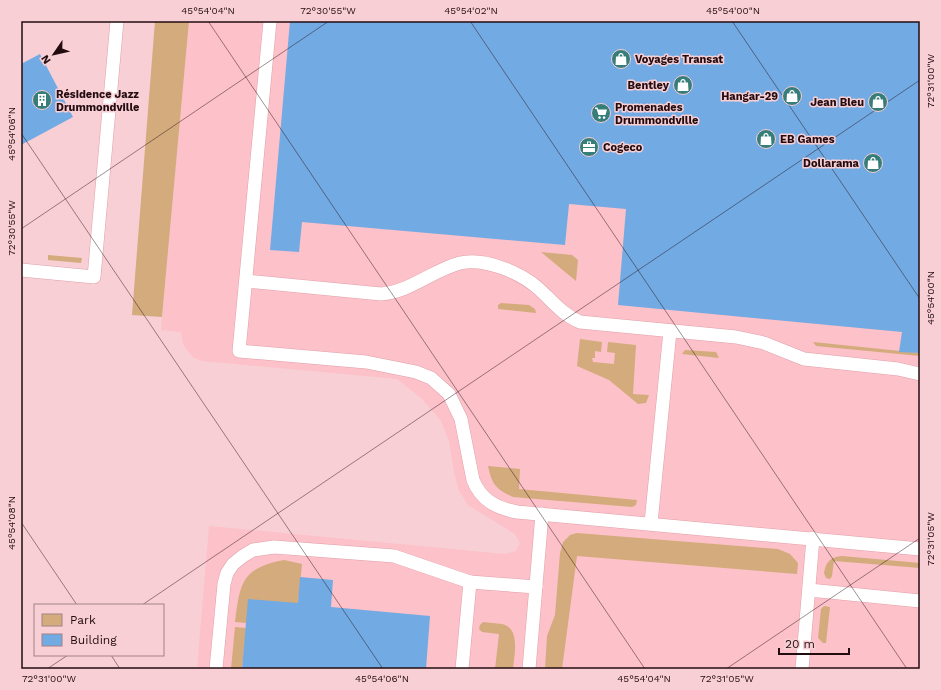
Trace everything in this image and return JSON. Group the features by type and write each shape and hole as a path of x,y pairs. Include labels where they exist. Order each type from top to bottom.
{"lane":[{"path":"21,270 94,277 117,21"},
{"path":"270,21 239,351 366,362 416,372 431,378 449,394 461,419 473,480 480,495 500,508 542,514 920,549"},
{"path":"246,281 372,294 390,293 446,268 472,261 494,265 529,281 566,315 580,322 756,340 804,359 898,369 920,374"},
{"path":"651,523 670,331"},
{"path":"529,669 542,514"},
{"path":"802,669 813,538"},
{"path":"216,669 224,584 227,573 233,564 253,550 274,547 394,556 470,582 536,587"},
{"path":"462,669 470,582"},
{"path":"808,590 920,601"}],"shaded area":[{"path":"189,21 920,21 920,669 197,669 209,526 505,554 516,551 520,543 515,534 468,505 459,491 449,441 441,421 422,399 397,379 202,361 193,357 186,349 183,344 181,332 161,330"}],"green space":[{"path":"155,21 189,21 162,317 132,315"},
{"path":"541,252 572,255 578,260 576,281"},
{"path":"48,255 82,258 81,263 48,260"},
{"path":"501,303 529,305 535,309 536,313 498,309 498,305"},
{"path":"580,339 602,342 601,352 595,351 595,358 592,358 593,362 614,364 615,353 607,352 608,342 636,345 633,394 649,395 646,403 638,404 609,380 577,366"},
{"path":"813,342 920,353 920,356 816,346"},
{"path":"685,350 716,352 719,358 682,354"},
{"path":"488,466 520,469 519,489 637,500 636,505 632,507 513,497 496,486 491,478"},
{"path":"577,533 778,549 790,554 798,563 797,574 577,556 562,669 545,669 547,636 555,615 560,553 563,542 570,535"},
{"path":"842,556 920,563 920,568 834,561 832,576 830,579 826,578 824,573 827,563 834,558"},
{"path":"284,560 302,564 298,603 246,623 235,622 241,588 245,580 251,573 259,568 270,563"},
{"path":"824,606 830,607 826,643 823,643 818,638 821,609"},
{"path":"483,622 502,624 512,631 515,643 513,669 495,669 499,634 482,632 479,629"},
{"path":"235,627 246,628 242,669 231,669"}],"building":[{"name":"Promenades Drummondville","path":"290,21 920,21 920,353 899,352 902,332 618,305 626,209 569,204 565,245 302,222 299,252 270,250"},
{"name":"Résidence Jazz Drummondville","path":"40,54 73,117 21,145 21,64"},
{"path":"300,577 333,580 331,607 430,616 426,669 242,669 248,599 298,603"}],"place":[{"name":"Voyages Transat","path":"621,59"},
{"name":"Bentley","path":"683,85"},
{"name":"Hangar-29","path":"792,96"},
{"name":"Résidence Jazz Drummondville","path":"42,100"},
{"name":"Jean Bleu","path":"878,102"},
{"name":"Promenades Drummondville","path":"601,113"},
{"name":"EB Games","path":"766,139"},
{"name":"Cogeco","path":"589,147"},
{"name":"Dollarama","path":"873,163"}]}
